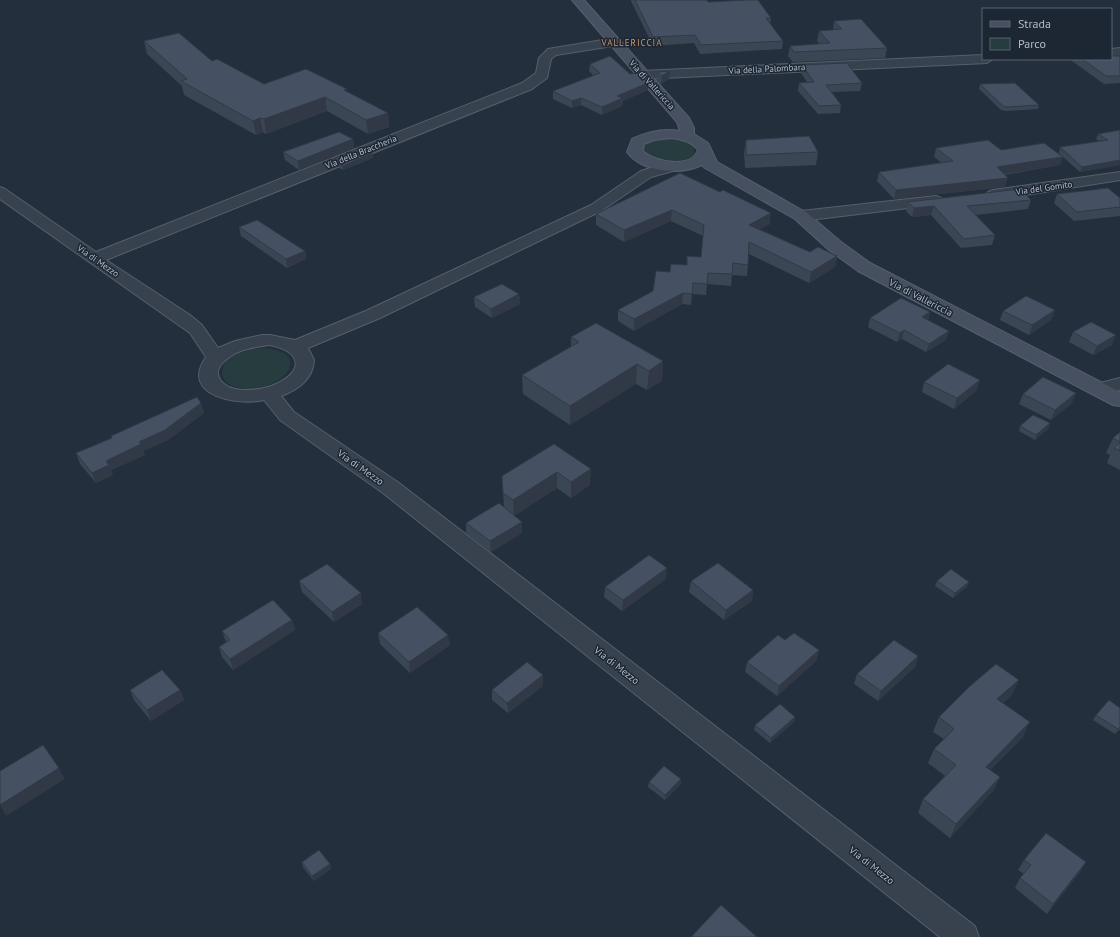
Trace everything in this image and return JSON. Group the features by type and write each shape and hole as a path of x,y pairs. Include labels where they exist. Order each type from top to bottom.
{"street":[{"name":"Via di Vallericcia","path":"578,0 678,115 687,127 687,137"},
{"name":"Via della Braccheria","path":"94,259 527,86 542,75 545,58 552,52 615,42"},
{"name":"Via della Palombara","path":"642,75 982,59"},
{"name":"Via di Vallericcia","path":"678,115 678,126 664,134 646,138 637,142 634,148 636,155 652,164 699,169 733,178"},
{"name":"Via di Vallericcia","path":"664,134 687,137 701,144 710,165 770,197 801,216 835,246 864,267 1120,400"},
{"name":"Via di Vallericcia","path":"675,166 695,162 702,158 705,153"},
{"path":"636,155 641,172 638,179"},
{"path":"295,347 374,314 596,208 638,179 654,171 675,166"},
{"name":"Via del Gomito","path":"978,196 1120,176"},
{"name":"Via di Mezzo","path":"0,192 196,330 240,344"},
{"path":"801,216 947,200"},
{"name":"Via di Mezzo","path":"196,330 216,358"},
{"path":"270,340 284,342 295,347 302,354 305,362 303,371 296,380 285,388 270,394 244,397 222,392 213,385 209,377 210,368 216,358 227,350 240,344 270,340"},
{"path":"1099,389 1120,384"},
{"name":"Via di Mezzo","path":"270,394 277,405 288,416 391,488 964,937"}],"green space":[{"path":"659,139 683,140 694,146 694,154 689,158 677,162 665,161 647,155 644,147 647,143"},
{"path":"262,348 279,351 288,357 290,365 286,373 277,381 265,386 251,389 230,385 223,377 222,373 228,360 243,352"}],"building":[{"path":"635,0 707,0 708,2 758,0 771,18 766,18 783,41 701,45 695,35 653,37"},
{"path":"861,19 887,48 794,52 790,46 830,43 819,31 842,29 834,21"},
{"path":"179,33 212,61 217,59 264,84 306,69 347,89 344,90 388,113 366,120 325,97 264,119 260,118 253,121 181,81 187,79 144,41"},
{"path":"610,56 630,74 639,73 648,83 617,96 623,98 602,107 581,98 572,101 553,91 600,73 590,64"},
{"path":"1112,56 1120,56 1120,76 1106,76 1083,60 1112,60"},
{"path":"847,63 862,83 826,85 841,105 819,106 799,83 814,82 802,65"},
{"path":"670,71 662,76 658,72"},
{"path":"1015,83 1039,105 1003,106 980,84"},
{"path":"1120,130 1120,160 1082,167 1060,147 1108,140 1098,134"},
{"path":"339,132 353,139 298,161 283,152"},
{"path":"809,136 818,152 746,155 746,140"},
{"path":"988,140 1001,150 1044,143 1063,157 997,167 1008,178 896,190 879,172 953,161 936,148"},
{"path":"369,151 372,153 343,166 339,163"},
{"path":"680,173 720,192 723,190 771,213 749,225 810,252 818,247 837,256 811,272 749,242 748,265 733,263 732,274 708,273 707,284 693,283 692,294 683,293 634,319 618,310 653,291 656,271 670,272 671,264 687,265 687,256 701,257 704,225 672,210 624,230 596,214"},
{"path":"1108,188 1120,198 1120,207 1077,212 1057,194"},
{"path":"1020,189 1031,200 967,206 995,235 964,239 934,206 914,208 908,202"},
{"path":"257,220 305,251 286,259 239,227"},
{"path":"502,284 519,294 491,309 474,297"},
{"path":"1026,296 1055,310 1032,325 1003,311"},
{"path":"901,298 930,312 922,317 949,331 929,344 904,330 900,333 870,318"},
{"path":"1091,322 1116,335 1097,346 1073,332"},
{"path":"596,323 663,361 649,371 637,364 570,406 522,375 579,342 571,337"},
{"path":"948,364 980,380 957,398 924,382"},
{"path":"1043,377 1076,393 1055,410 1023,394"},
{"path":"197,397 201,403 165,430 139,442 141,444 106,461 109,465 92,473 76,453 112,438 111,436"},
{"path":"1033,415 1050,423 1036,435 1020,426"},
{"path":"1120,432 1120,442 1113,438"},
{"path":"1120,442 1120,451 1114,448"},
{"path":"554,444 591,469 571,482 557,472 513,500 503,493 502,476"},
{"path":"499,503 522,522 490,541 466,523"},
{"path":"649,555 667,568 623,600 605,587"},
{"path":"718,563 753,590 726,610 691,581"},
{"path":"327,564 361,593 332,612 299,581"},
{"path":"951,569 969,582 955,593 937,581"},
{"path":"273,600 292,620 230,659 219,647 230,640 222,631"},
{"path":"417,607 448,635 409,662 378,633"},
{"path":"794,633 819,650 779,686 747,662 778,635 785,640"},
{"path":"894,640 918,656 881,691 857,674"},
{"path":"527,662 543,675 507,703 492,690"},
{"path":"996,664 1019,680 997,699 1030,722 986,767 1000,777 956,824 923,799 956,765 934,749 954,729 939,717 969,687"},
{"path":"162,670 180,690 147,710 130,690"},
{"path":"1109,700 1120,708 1120,727 1118,729 1096,715"},
{"path":"780,704 795,717 771,738 755,725"},
{"path":"43,745 59,768 0,805 0,771"},
{"path":"664,766 681,779 665,795 649,782"},
{"path":"1046,833 1086,862 1053,904 1020,878 1031,865 1024,860"},
{"path":"319,850 330,864 312,876 302,862"},
{"path":"721,905 757,937 691,937"}],"district":[{"name":"VALLERICCIA","path":"632,43"}]}
